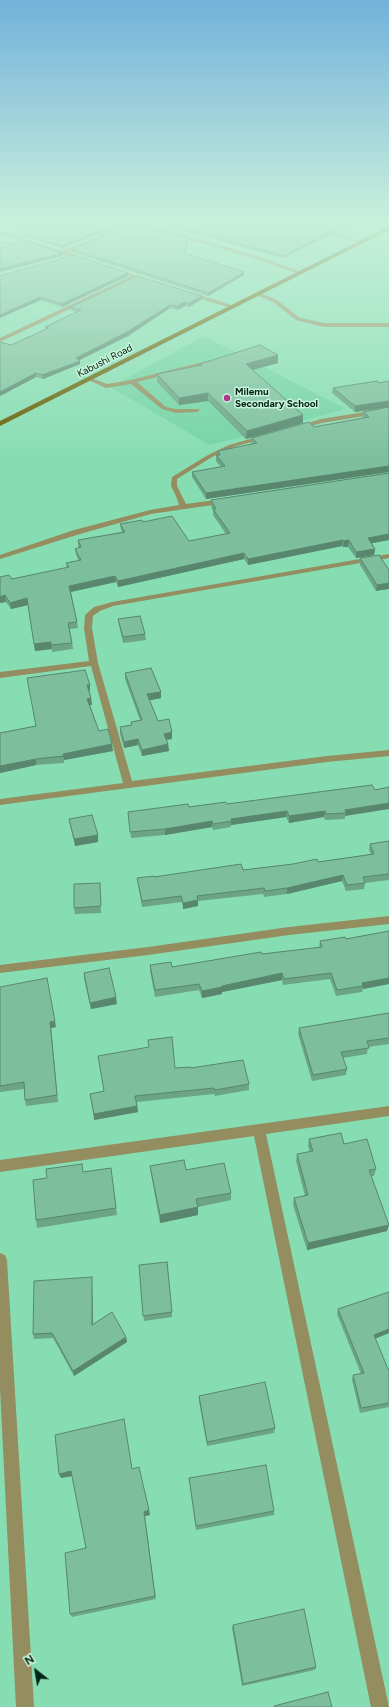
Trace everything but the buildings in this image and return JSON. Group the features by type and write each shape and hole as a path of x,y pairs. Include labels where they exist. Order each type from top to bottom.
{"main road":[{"name":"Kabushi Road","path":"0,424 247,300"}],"street":[{"path":"0,340 86,300"},
{"path":"210,300 233,307"},
{"path":"271,300 298,319 324,325 389,325"},
{"path":"89,379 106,386 133,382 221,360"},
{"path":"133,382 152,400 164,408 176,411 197,410"},
{"path":"292,429 321,422 389,410"},
{"path":"183,506 180,496 174,486 174,478 210,456 231,446 270,435"},
{"path":"0,557 77,532 150,512 231,500"},
{"path":"128,786 94,663 88,628 89,615 97,609 112,604 389,556"},
{"path":"0,674 94,663"},
{"path":"0,802 328,759 389,753"},
{"path":"0,969 148,951 289,931 389,920"},
{"path":"0,1166 389,1111"},
{"path":"259,1129 380,1707"},
{"path":"0,1260 4,1406 26,1707"}],"shaded area":[{"name":"Milemu Secondary School","path":"204,336 346,409 210,445 110,387"}],"place":[{"name":"Milemu Secondary School","path":"227,398"}]}
